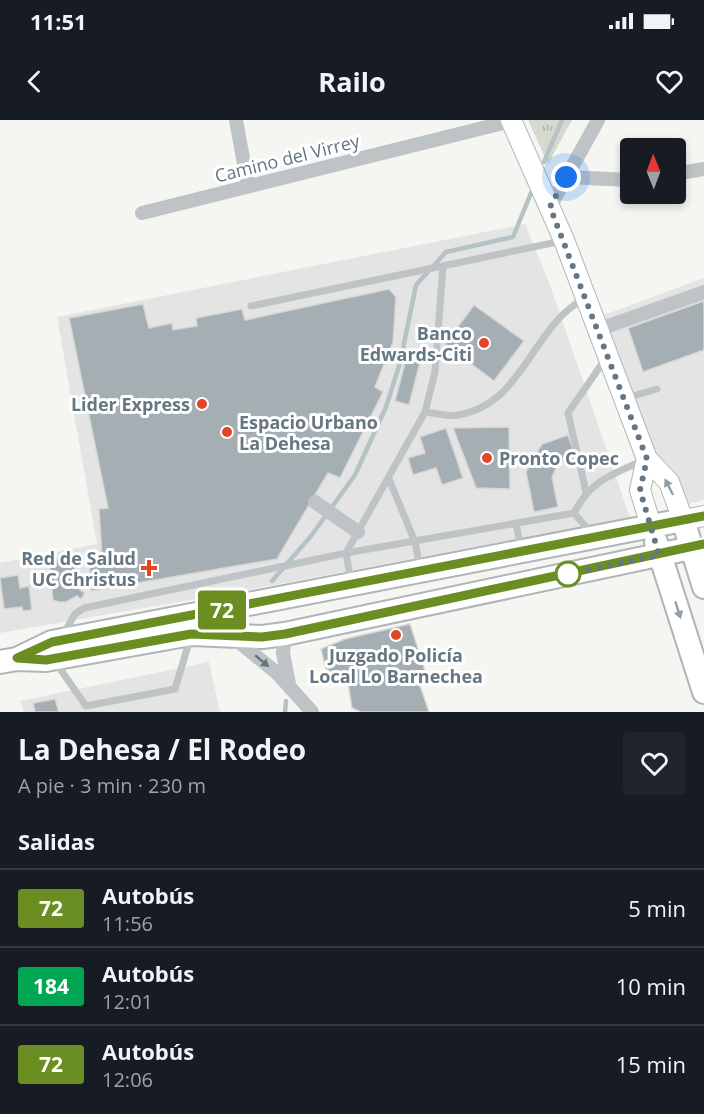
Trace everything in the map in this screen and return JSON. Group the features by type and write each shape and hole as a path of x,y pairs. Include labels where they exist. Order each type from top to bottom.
{"main road":[{"path":"511,120 564,240 647,459 669,483 693,518 704,587"},
{"path":"647,459 640,490 704,692"},
{"path":"8,660 352,584 693,518"},
{"path":"56,650 191,634 232,636 285,634 698,546"},
{"path":"501,589 518,573 513,553"}],"street":[{"path":"236,120 248,186"},
{"name":"Camino del Virrey","path":"142,213 511,120"},
{"path":"550,207 598,120"},
{"path":"686,172 704,169"},
{"path":"566,177 620,180"},
{"path":"597,330 704,291"},
{"path":"324,509 358,532"},
{"path":"285,634 283,653 290,686"},
{"path":"232,636 290,686 312,712"}],"lane":[{"path":"251,306 564,240"},
{"path":"352,584 346,553 425,412 435,372 441,266"},
{"path":"425,412 456,416 485,407 515,380 566,309 586,298"},
{"path":"586,492 568,413 607,356"},
{"path":"624,399 657,389"},
{"path":"191,634 175,689 86,706 56,650 75,614 84,608 346,553 574,513 586,492 612,474 647,459"},
{"path":"389,479 415,542 421,571"},
{"path":"574,513 594,537"},
{"path":"513,553 516,524"}],"shaded area":[{"path":"525,224 550,285 630,518 248,590 0,633 0,563 97,544 57,317"},
{"path":"704,278 704,500 684,505 658,478 604,315"},
{"path":"209,662 220,712 24,712 20,701"}],"green space":[{"path":"528,120 572,120 548,164"}],"building":[{"name":"Espacio Urbano La Dehesa","path":"389,289 396,297 393,342 375,387 383,392 340,478 328,473 277,559 91,591 89,559 102,557 99,509 108,508 69,318 143,304 149,328 172,323 173,330 197,326 196,318 242,309 245,320"},
{"path":"704,301 704,350 643,372 628,328"},
{"name":"Banco Edwards-Citi","path":"474,305 524,341 494,381 445,344"},
{"path":"408,351 422,355 409,405 395,401"},
{"name":"Pronto Copec","path":"509,427 510,489 476,488 453,428"},
{"path":"446,428 463,478 442,485 436,468 413,475 408,458 425,453 420,437"},
{"path":"568,435 576,458 558,464 552,477 558,507 534,512 526,472 542,444"},
{"path":"71,556 72,564 83,579 80,590 85,593 81,599 77,596 66,602 53,600 49,558"},
{"path":"18,575 20,588 29,586 32,610 23,611 22,607 4,609 0,578"},
{"path":"410,624 425,671 416,674 429,712 361,712 352,708 348,682 326,669 321,649 345,639"},
{"path":"55,699 59,712 35,712 33,703"}],"waterway":[{"path":"544,162 562,120"},
{"path":"272,581 311,536 355,475 386,407 400,363 416,285 446,252 513,237 531,193"},
{"path":"285,712 286,701"}],"bus line":[{"name":"72","path":"704,516 52,642 17,658 46,660 191,634 262,637 285,634 704,544"}],"place":[{"name":"Banco Edwards-Citi","path":"484,343"},
{"name":"Lider Express","path":"202,404"},
{"name":"Espacio Urbano La Dehesa","path":"227,432"},
{"name":"Pronto Copec","path":"487,458"},
{"name":"Red de Salud UC Christus","path":"149,568"},
{"name":"Juzgado Policía Local Lo Barnechea","path":"396,635"}],"route":[{"path":"566,177 550,207 647,459 640,490 659,555 559,576 568,574"}]}
